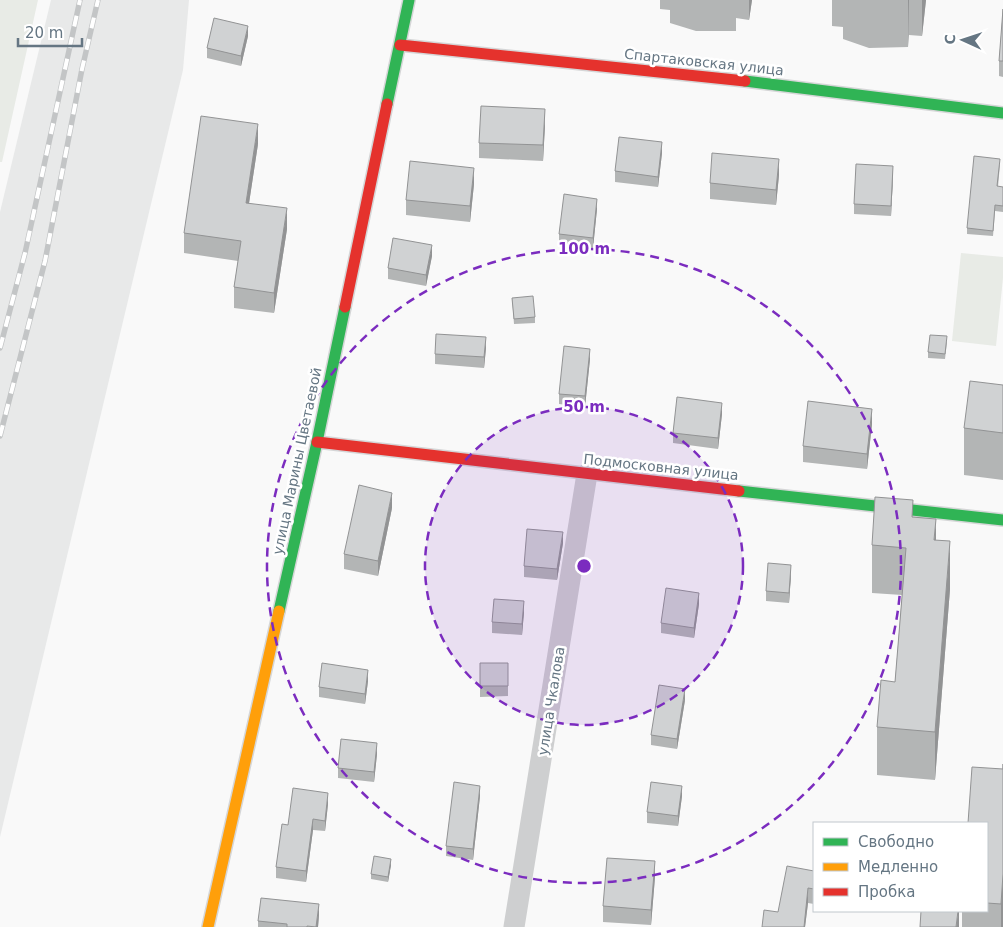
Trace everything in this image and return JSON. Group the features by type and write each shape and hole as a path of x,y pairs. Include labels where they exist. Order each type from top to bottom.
{"street":[{"name":"улица Марины Цветаевой","path":"208,927 317,442 410,0"},
{"name":"Спартаковская улица","path":"400,45 755,82 1003,113"},
{"name":"Подмосковная улица","path":"317,442 1003,520"},
{"name":"улица Чкалова","path":"514,927 587,474"}],"shaded area":[{"path":"0,0 38,0 2,162 0,162"},
{"path":"51,0 189,0 183,70 0,837 0,212"},
{"path":"961,253 1003,257 1003,278 996,346 952,341"}],"building":[{"path":"1003,9 1003,61 999,61"},
{"path":"214,18 248,26 241,56 207,48"},
{"path":"481,106 545,109 543,145 479,143"},
{"path":"201,116 258,124 246,203 287,208 274,293 234,287 241,241 184,233"},
{"path":"619,137 662,142 658,177 615,171"},
{"path":"712,153 779,159 776,190 710,183"},
{"path":"974,156 1000,159 997,186 1003,187 1003,206 995,205 993,231 967,228"},
{"path":"410,161 474,168 470,206 406,200"},
{"path":"856,164 893,166 891,206 854,204"},
{"path":"564,194 597,199 593,238 559,234"},
{"path":"393,238 432,245 426,275 388,268"},
{"path":"533,296 535,317 514,319 512,298"},
{"path":"436,334 486,337 484,357 435,354"},
{"path":"930,335 947,336 945,354 928,352"},
{"path":"564,346 590,349 585,396 559,394"},
{"path":"970,381 1003,385 1003,433 964,428"},
{"path":"677,397 722,403 718,438 673,433"},
{"path":"808,401 872,409 867,454 803,446"},
{"path":"359,485 392,493 378,561 344,554"},
{"path":"875,497 913,500 912,517 936,519 934,540 950,541 935,732 877,727 881,680 895,682 906,548 872,545"},
{"path":"527,529 563,532 557,569 524,566"},
{"path":"768,563 791,565 789,593 766,591"},
{"path":"666,588 699,593 694,628 661,623"},
{"path":"494,599 524,601 522,624 492,622"},
{"path":"322,663 368,670 365,694 319,687"},
{"path":"480,663 508,663 508,686 480,686"},
{"path":"659,685 685,689 677,739 651,735"},
{"path":"341,739 377,743 374,772 338,768"},
{"path":"972,767 1003,769 1003,874 1001,904 988,903 988,822 968,822"},
{"path":"454,782 480,786 473,849 446,846"},
{"path":"651,782 682,786 678,816 647,812"},
{"path":"293,788 328,793 325,821 313,819 306,871 276,867 282,824 288,825"},
{"path":"374,856 391,859 388,877 371,874"},
{"path":"607,858 655,861 651,910 603,906"},
{"path":"787,866 813,871 813,889 808,888 804,927 762,927 764,910 778,912"},
{"path":"261,898 319,904 316,927 287,927 287,924 258,921"},
{"path":"921,912 958,912 956,927 920,927"}],"railway":[{"path":"0,348 25,253 80,0"},
{"path":"0,436 45,261 82,69 98,0"}],"traffic: fast":[{"path":"387,104 409,0"},
{"path":"745,81 1003,113"},
{"path":"279,611 345,307"},
{"path":"739,491 1003,520"}],"traffic: slow":[{"path":"208,927 279,611"}],"traffic: jam":[{"path":"400,45 745,81"},
{"path":"345,307 387,104"},
{"path":"317,442 739,491"}]}
